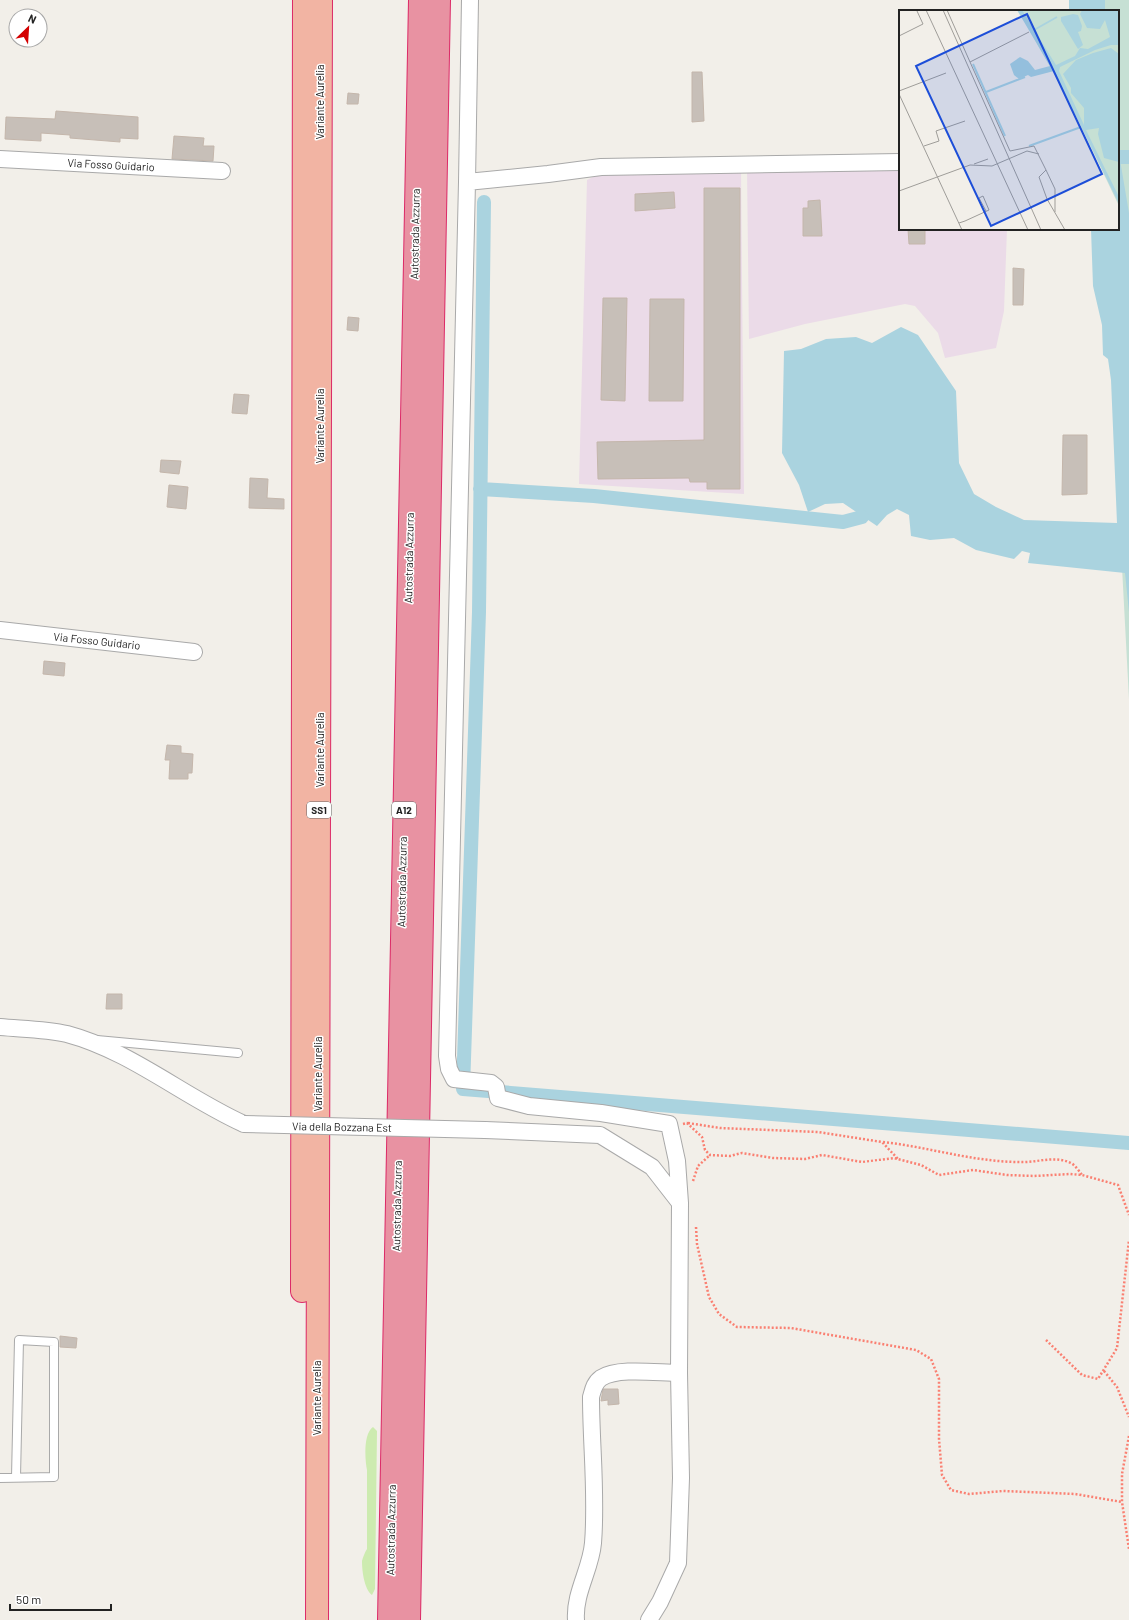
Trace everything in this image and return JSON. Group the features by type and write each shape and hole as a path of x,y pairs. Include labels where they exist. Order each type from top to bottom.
{"highway":[{"name":"Variante Aurelia","path":"302,1620 304,0"},
{"name":"Variante Aurelia","path":"317,1620 320,0"},
{"name":"Autostrada Azzurra","path":"389,1620 420,0"},
{"name":"Autostrada Azzurra","path":"409,1620 439,0"}],"street":[{"path":"470,0 448,1056 449,1069 462,1079 491,1083 497,1093 529,1106 601,1113 668,1124 677,1161 680,1203 679,1373 681,1478 678,1563 660,1602 649,1620"},
{"name":"Via Fosso Guidario","path":"0,159 222,171"},
{"path":"467,182 601,167 899,162"},
{"name":"Via Fosso Guidario","path":"0,630 194,652"},
{"name":"Via della Bozzana Est","path":"0,1026 65,1034 114,1052 244,1124 485,1130 600,1135 652,1168 680,1203"},
{"path":"576,1620 580,1591 593,1545 591,1397 595,1385 600,1379 612,1373 679,1373"}],"lane":[{"path":"84,1040 113,1040 238,1053"},
{"path":"0,1478 16,1478 54,1477 54,1342 19,1340 16,1478"}],"path":[{"path":"668,1124 687,1123 720,1128 818,1132 912,1145 957,1156 1021,1162 1045,1158 1072,1164 1082,1175"},
{"path":"687,1123 702,1137 705,1150 710,1155 730,1156 742,1153 773,1158 805,1159 822,1155 862,1162 894,1158 921,1165 939,1175 973,1170 1007,1175 1082,1175 1118,1185 1129,1215"},
{"path":"882,1142 898,1159"},
{"path":"692,1186 698,1166 710,1155"},
{"path":"695,1222 697,1244 709,1297 719,1314 737,1327 791,1328 916,1350 931,1359 939,1379 939,1439 942,1475 951,1490 969,1494 1003,1491 1075,1494 1122,1502"},
{"path":"1046,1340 1082,1375 1098,1379 1117,1348 1129,1240"},
{"path":"1104,1370 1117,1387 1129,1417"},
{"path":"1129,1436 1122,1474 1122,1502 1129,1549"}],"shaded area":[{"path":"899,166 899,230 1007,230 1004,311 996,348 945,358 938,333 915,306 905,304 805,324 749,339 747,168"},
{"path":"741,169 744,494 579,484 587,180 603,172"}],"green space":[{"path":"1069,0 1129,0 1129,699 1112,379 1119,230 1119,10 1070,10"},
{"path":"373,1427 377,1431 375,1589 372,1595 365,1584 362,1561 367,1549 366,1441 370,1430"}],"water":[{"path":"1069,0 1105,0 1105,10 1069,10"},
{"path":"1119,154 1129,213 1129,612 1125,573 1028,563 1030,553 1022,551 1014,559 976,550 954,538 930,540 911,536 909,515 897,509 887,515 877,526 843,503 825,504 808,512 799,485 782,453 784,351 801,349 826,339 856,337 872,343 901,327 918,335 956,391 959,463 974,494 996,507 1024,520 1117,523 1111,380 1108,359 1103,355 1102,325 1093,286 1091,230 1119,230"}],"building":[{"path":"692,72 702,72 704,121 692,122"},
{"path":"348,93 359,94 358,104 347,104"},
{"path":"56,111 138,117 138,139 120,138 120,142 70,138 70,135 41,133 41,141 5,139 6,117 55,119"},
{"path":"174,136 204,138 203,146 214,146 213,161 172,159"},
{"path":"704,188 740,188 740,489 707,489 707,482 690,482 689,478 598,479 597,442 704,440"},
{"path":"674,192 675,208 635,211 635,194"},
{"path":"820,200 822,236 803,236 803,208 808,208 808,201"},
{"path":"908,230 925,230 925,244 909,244"},
{"path":"1013,268 1024,269 1023,305 1013,305"},
{"path":"603,298 627,298 625,401 601,400"},
{"path":"650,299 684,299 683,401 649,401"},
{"path":"348,317 359,318 358,331 347,330"},
{"path":"234,394 249,395 247,414 232,413"},
{"path":"1063,435 1087,435 1087,494 1062,495"},
{"path":"161,460 181,461 179,474 160,472"},
{"path":"250,478 268,479 267,498 284,499 284,509 249,508"},
{"path":"169,485 188,487 186,509 167,507"},
{"path":"44,661 65,663 64,676 43,674"},
{"path":"167,745 181,746 181,753 193,754 192,773 188,773 188,779 169,779 170,760 165,760"},
{"path":"107,994 122,994 122,1009 106,1009"},
{"path":"60,1336 77,1338 76,1348 60,1347"},
{"path":"603,1389 618,1389 619,1404 608,1405 608,1400 601,1401"}],"waterway":[{"path":"1120,157 1129,157"},
{"path":"484,202 479,612 463,1089 1129,1143"},
{"path":"480,489 594,496 843,522 862,517"}]}
